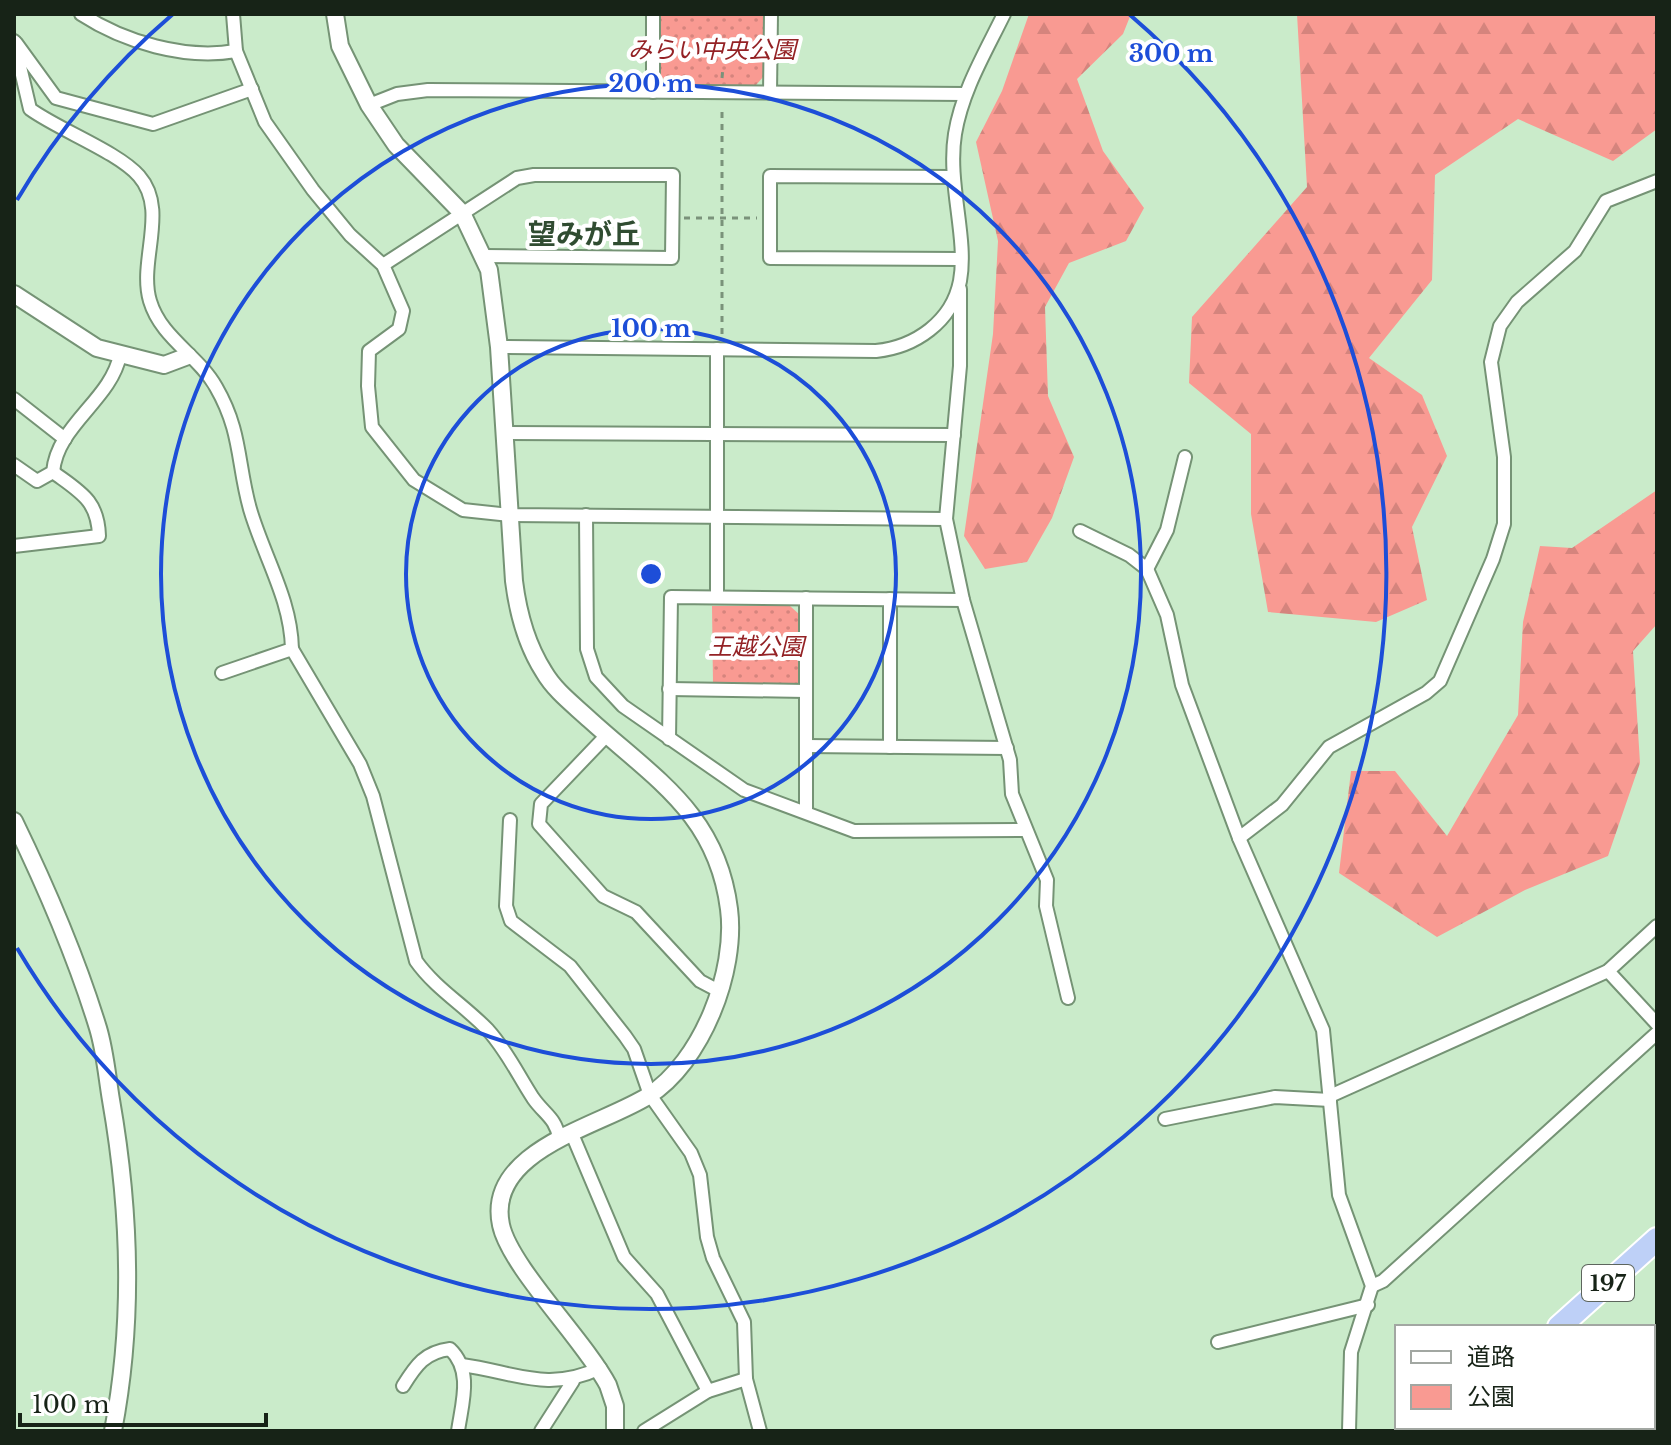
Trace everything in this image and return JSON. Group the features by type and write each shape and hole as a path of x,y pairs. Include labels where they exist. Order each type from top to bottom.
{"highway":[{"name":"197","path":"1561,1325 1657,1239"}],"street":[{"path":"81,14 122,36 169,49 236,51"},
{"path":"233,14 236,51 265,122 313,190 350,235 383,265 403,311 399,329 369,351 368,386 372,427 414,480 463,510 510,515 946,519"},
{"path":"335,14 340,46 369,105 396,145 462,213 484,256 494,296 499,347 518,609 534,652 558,690 685,805 713,847 729,912 719,991 692,1051 650,1095 565,1136 522,1162 500,1201 501,1226 512,1251 600,1368 615,1406 615,1431"},
{"path":"653,14 653,92"},
{"path":"770,93 771,14"},
{"path":"1004,14 965,94 956,132 952,177 961,259 960,366 946,519 963,600 1007,748 1012,794 1047,880 1046,906 1068,998"},
{"path":"14,41 56,98 153,124 252,89"},
{"path":"14,41 30,109 118,160 139,176 151,197 147,272 150,301 167,334 214,383 234,420 250,509 291,620 292,649 360,764 373,796 416,961 426,975 489,1031 519,1071 534,1100 556,1122 624,1257 657,1294 708,1391"},
{"path":"369,105 397,94 428,90 965,94"},
{"path":"383,265 505,184 534,175 673,175 672,258 484,256"},
{"path":"952,177 770,176 770,258 961,259"},
{"path":"1239,838 1282,805 1329,747 1426,693 1440,681 1493,559 1504,524 1503,443 1491,362 1500,326 1517,302 1575,251 1606,201 1657,181"},
{"path":"499,347 719,344 893,349 914,342 930,331 950,305 960,282"},
{"path":"14,294 97,348 164,365 188,356"},
{"path":"717,597 719,344"},
{"path":"53,472 54,458 65,439 116,374 120,355"},
{"path":"14,399 65,439"},
{"path":"504,433 954,435"},
{"path":"1147,569 1167,530 1185,457"},
{"path":"14,465 37,481 53,472"},
{"path":"14,546 99,536 98,515 86,498 53,472"},
{"path":"586,515 587,649 591,667 603,687 623,706 744,790 854,831 1025,830"},
{"path":"1080,531 1129,555 1147,569 1167,615 1182,685 1239,838 1323,1030 1339,1195 1372,1286 1351,1352 1349,1431"},
{"path":"669,739 671,597 963,600"},
{"path":"806,598 806,811"},
{"path":"890,599 890,747"},
{"path":"222,673 292,649"},
{"path":"669,689 806,691"},
{"path":"607,735 541,804 539,824 603,896 636,912 700,981 719,991"},
{"path":"806,746 1007,748"},
{"path":"510,820 506,906 511,921 570,966 634,1049 650,1095 691,1153 700,1175 710,1247 744,1322 746,1379 760,1431"},
{"path":"14,821 59,914 100,1031 120,1154 127,1239 125,1339 113,1431"},
{"path":"1165,1119 1275,1097 1330,1098 1608,971 1657,926"},
{"path":"1608,971 1657,1024"},
{"path":"1372,1286 1383,1281 1657,1033"},
{"path":"1218,1342 1368,1305"},
{"path":"403,1386 417,1364 431,1353 450,1349 465,1374 458,1431"},
{"path":"462,1365 528,1380 573,1381 600,1368"},
{"path":"644,1431 708,1391 746,1379"},
{"path":"541,1431 573,1381"}],"path":[{"path":"719,344 723,67"},
{"path":"673,217 770,218"}],"green space":[{"name":"みらい中央公園","path":"660,14 765,14 764,76 756,85 669,85 659,74"},
{"path":"1029,14 1131,14 1123,34 1077,79 1103,151 1144,208 1126,241 1069,263 1045,307 1048,396 1074,457 1052,518 1027,562 985,569 964,536 993,334 998,241 976,142 1002,91"},
{"path":"1297,14 1657,14 1657,129 1613,161 1518,119 1435,175 1432,280 1369,358 1422,395 1447,456 1412,527 1427,600 1376,622 1268,612 1251,514 1251,434 1189,383 1192,317 1307,187"},
{"path":"1657,490 1657,624 1633,651 1640,763 1608,856 1525,890 1437,937 1339,873 1351,771 1395,771 1447,836 1518,715 1523,622 1540,546 1572,548"},
{"name":"王越公園","path":"712,606 790,606 800,615 799,686 713,684"}],"railway":[{"path":"1609,1431 1612,1429"}],"district":[{"name":"望みが丘","path":"584,234"}]}
